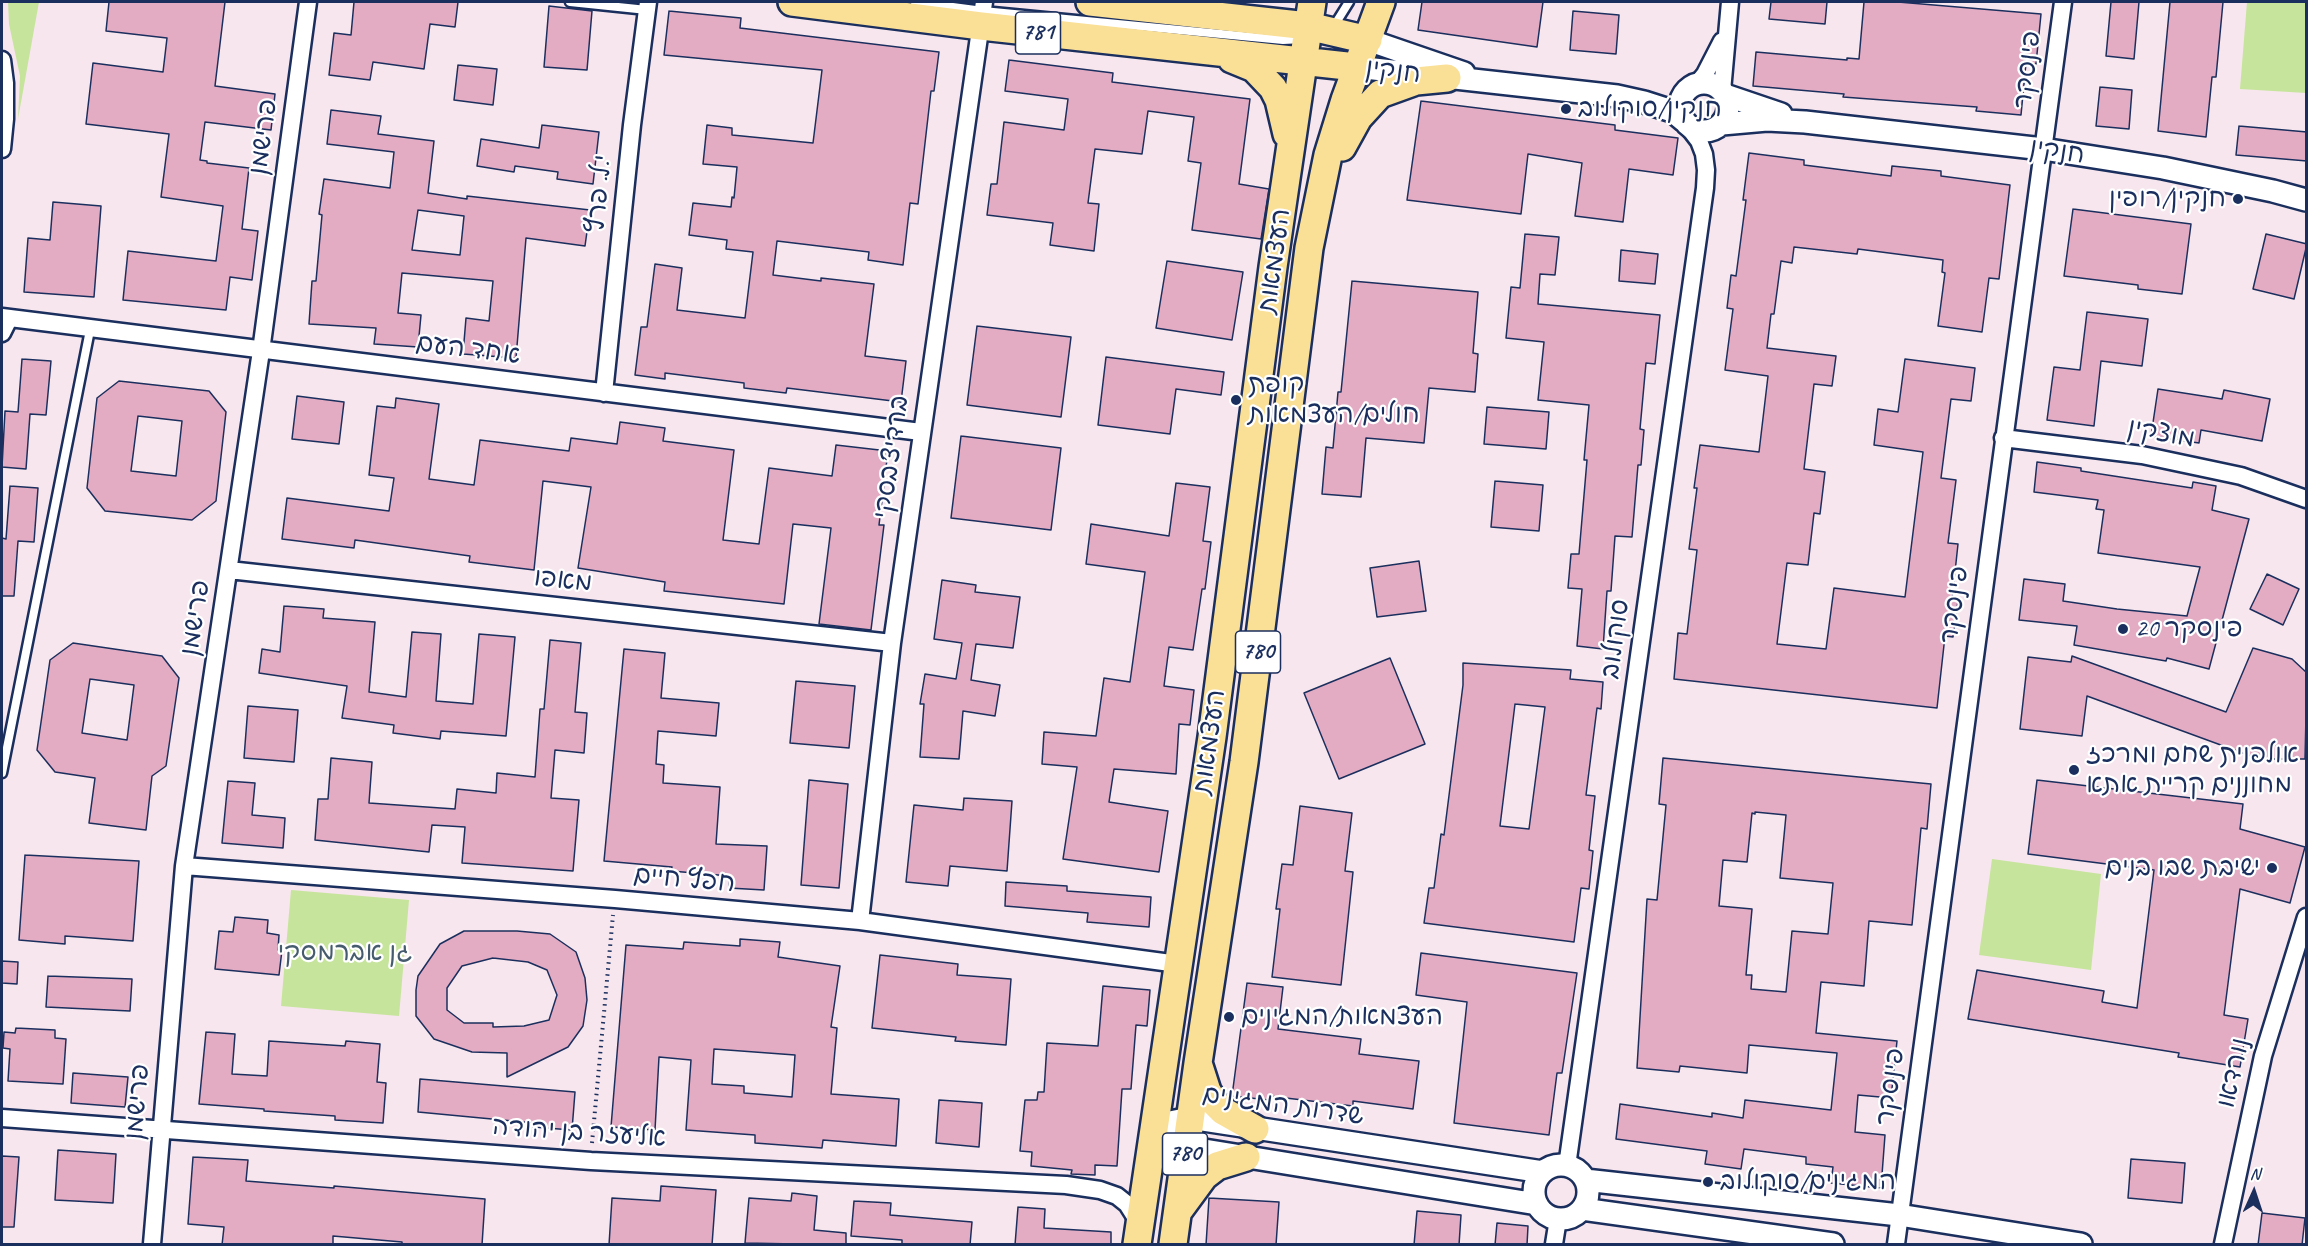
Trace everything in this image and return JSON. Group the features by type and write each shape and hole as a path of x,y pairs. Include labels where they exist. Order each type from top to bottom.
{"main road":[{"name":"781","path":"792,2 983,13 1191,49 1312,31"},
{"name":"781","path":"1090,2 1239,17 1368,40"},
{"path":"1239,17 1268,9 1279,2"},
{"name":"העצמאות","path":"1173,1245 1244,762 1301,299 1316,208 1328,154 1356,67 1381,2"},
{"path":"1312,31 1325,48 1341,43 1368,40"},
{"name":"חנקין","path":"1312,31 1356,67"},
{"name":"העצמאות","path":"1138,1234 1212,737 1289,154 1312,31"},
{"path":"1191,49 1239,61 1254,68 1266,78 1279,100 1285,121 1289,154"},
{"path":"1316,208 1349,133 1367,106 1391,88 1416,81 1447,78"},
{"path":"1198,1063 1213,1101 1223,1111 1255,1129"},
{"path":"1177,1214 1184,1201 1204,1176 1217,1166 1246,1157"}],"street":[{"name":"פרישמן","path":"152,1245 184,866 261,351 308,2"},
{"path":"1727,22 1712,62 1680,100 1680,109 1685,122 1700,132 1708,132 1722,124 1729,110 1724,93 1730,2"},
{"name":"פינסקר","path":"1896,1245 2062,2"},
{"name":"י.ל. פרץ","path":"604,393 632,125 648,6"},
{"name":"ברדיצ'בסקי","path":"860,921 892,643 983,13"},
{"name":"חנקין","path":"1368,40 1428,59 1484,81"},
{"path":"2,60 5,83 5,119 2,149"},
{"name":"חנקין","path":"1356,67 1617,96 1672,111 1685,122"},
{"path":"1693,86 1713,84 1724,93"},
{"name":"חנקין","path":"1617,96 1657,94 1693,86"},
{"name":"חנקין","path":"1724,93 1805,122"},
{"name":"חנקין","path":"1722,124 1767,120 1805,122 2043,150 2163,168 2307,200"},
{"name":"סוקולוב","path":"1567,1166 1705,188 1704,154 1699,141 1685,122"},
{"name":"אחד העם","path":"3,321 921,432"},
{"name":"מוצקין","path":"2002,438 2142,455 2241,476 2307,499"},
{"name":"מאפו","path":"229,570 892,643"},
{"name":"חפץ חיים","path":"184,866 615,899 860,921 1178,964"},
{"name":"נורדאו","path":"2223,1245 2263,1056 2307,917"},
{"name":"אליעזר בן יהודה","path":"2,1118 591,1161 1066,1185 1100,1190 1117,1196 1127,1204 1138,1234"},
{"name":"שדרות המגינים","path":"1155,1125 1190,1119 1543,1172"},
{"name":"שדרות המגינים","path":"1155,1125 1186,1147 1537,1204"},
{"path":"1567,1166 1581,1173 1588,1195 1582,1209 1575,1215 1558,1219 1542,1212 1537,1204 1534,1187 1543,1172 1550,1167 1567,1166"},
{"path":"1585,1180 1899,1215 2081,1245"},
{"path":"1582,1209 1833,1245"},
{"path":"1554,1245 1558,1219"}],"lane":[{"path":"570,2 648,6"},
{"path":"915,2 983,13 1283,40 1338,22 1349,2"},
{"path":"2,773 90,330"}],"path":[{"path":"591,1161 615,899"}],"green space":[{"path":"8,2 39,2 18,119 20,76 9,24"},
{"path":"2247,2 2306,2 2306,93 2240,89"},
{"path":"1992,859 2101,874 2091,970 1979,955"},
{"name":"גן אברמסקי","path":"291,890 409,900 399,1016 281,1006"}],"building":[{"path":"109,2 225,2 215,86 275,94 271,130 205,122 200,160 207,161 207,163 249,168 242,229 258,231 252,280 230,277 226,310 123,300 128,251 216,261 223,206 161,197 169,134 86,124 93,63 163,72 167,38 106,31"},
{"path":"354,2 458,2 455,27 430,24 424,69 373,62 370,80 329,75 334,33 351,35"},
{"path":"1422,2 1543,2 1537,47 1418,30"},
{"path":"1771,2 1827,2 1825,24 1769,19"},
{"path":"1864,2 1898,2 2041,14 2036,64 2026,63 2021,115 1976,111 1977,107 1843,97 1844,94 1753,86 1756,52 1847,60 1847,58 1859,59"},
{"path":"2111,2 2139,2 2134,59 2106,56"},
{"path":"2170,2 2223,2 2216,77 2212,77 2206,137 2158,131"},
{"path":"549,6 592,11 587,70 544,67"},
{"path":"669,11 741,18 740,28 939,52 934,91 931,91 918,204 910,203 903,265 868,260 869,252 777,241 773,275 874,284 865,356 906,361 901,402 787,388 786,393 744,388 744,383 665,373 665,379 635,375 641,327 647,327 655,264 682,268 677,310 745,318 753,252 726,249 727,240 689,235 693,203 731,207 732,197 734,198 737,167 703,164 707,125 732,128 732,135 813,143 822,70 664,55"},
{"path":"1573,11 1619,15 1616,54 1570,50"},
{"path":"1009,60 1113,73 1112,82 1250,99 1239,184 1269,189 1261,239 1192,230 1201,163 1188,161 1194,117 1148,111 1142,154 1095,149 1088,203 1099,204 1094,251 1050,245 1053,223 987,215 991,184 997,184 1004,122 1064,130 1068,99 1005,91"},
{"path":"458,65 497,69 493,105 454,100"},
{"path":"2100,87 2132,90 2129,129 2096,126"},
{"path":"1421,101 1615,125 1615,130 1678,138 1673,175 1629,169 1623,222 1575,216 1582,163 1528,154 1521,214 1407,200"},
{"path":"331,110 381,116 378,134 434,141 428,193 467,199 467,196 590,210 585,246 526,238 516,358 463,354 466,318 489,321 493,281 402,273 398,313 421,315 418,347 374,344 376,328 309,324 312,281 316,281 322,215 319,214 324,179 390,188 394,152 327,144","holes":["418,210 464,216 460,255 412,250"]},
{"path":"542,125 599,132 593,184 557,179 558,172 515,166 514,172 477,166 481,139 539,148"},
{"path":"2239,126 2307,132 2307,161 2236,155"},
{"path":"1749,153 1804,160 1804,165 1891,176 1892,166 1941,171 1941,176 2010,185 1999,279 1989,278 1982,332 1938,326 1945,273 1942,272 1943,260 1858,249 1857,254 1794,247 1792,263 1781,261 1774,314 1771,314 1767,348 1836,356 1832,386 1814,384 1804,469 1825,472 1820,514 1814,513 1808,565 1787,563 1777,644 1826,649 1834,588 1905,597 1923,452 1874,445 1878,409 1898,412 1905,359 1975,368 1971,401 1951,399 1941,478 1956,480 1948,543 1958,544 1952,600 1958,601 1953,637 1945,636 1937,708 1674,679 1678,633 1687,634 1697,550 1689,549 1700,445 1759,452 1768,376 1725,370 1733,309 1727,308 1731,275 1736,276 1746,200 1743,200"},
{"path":"53,202 101,206 94,297 24,292 28,238 50,240"},
{"path":"2073,209 2191,224 2182,294 2138,289 2138,285 2064,276"},
{"path":"1525,234 1559,237 1555,275 1540,274 1538,304 1660,315 1655,364 1646,363 1640,429 1644,430 1641,465 1638,465 1632,537 1615,536 1611,591 1607,591 1603,649 1577,646 1582,589 1568,588 1571,554 1579,554 1589,405 1538,400 1544,342 1506,338 1511,287 1520,288"},
{"path":"2266,234 2307,244 2294,299 2253,289"},
{"path":"1621,250 1658,254 1655,284 1619,281"},
{"path":"1167,261 1243,272 1232,340 1156,328"},
{"path":"1352,281 1478,292 1473,353 1478,354 1475,392 1429,388 1424,443 1366,438 1361,497 1322,494 1326,447 1333,448 1338,392 1341,392"},
{"path":"2087,312 2148,319 2142,366 2101,361 2094,426 2047,420 2054,367 2080,370"},
{"path":"977,326 1071,337 1061,417 967,405"},
{"path":"1106,357 1224,372 1221,395 1176,389 1170,434 1098,425"},
{"path":"22,359 51,361 46,415 30,414 26,469 2,467 5,411 18,412"},
{"path":"119,381 209,391 226,412 216,501 192,520 105,511 87,488 97,398","holes":["138,416 182,421 176,476 131,471"]},
{"path":"2158,389 2222,399 2224,390 2270,399 2262,441 2201,430 2199,443 2151,436"},
{"path":"297,396 344,402 339,444 292,439"},
{"path":"396,398 439,404 429,479 474,485 480,440 569,451 571,438 617,444 620,422 665,428 663,441 734,450 723,540 759,544 769,468 832,476 836,445 888,451 879,525 884,525 871,630 819,624 831,528 793,524 784,604 664,591 665,582 578,568 591,487 543,481 534,570 469,562 470,556 355,540 354,548 282,539 287,498 389,511 394,478 369,475 377,406 395,408"},
{"path":"1487,407 1549,412 1546,449 1484,444"},
{"path":"961,436 1061,448 1051,530 951,518"},
{"path":"2037,462 2192,488 2193,482 2216,486 2212,510 2249,519 2209,669 2167,658 2166,661 2074,645 2077,626 2019,620 2024,579 2065,584 2063,601 2187,616 2200,567 2098,553 2104,510 2096,509 2098,500 2034,492"},
{"path":"1495,481 1543,485 1539,531 1491,527"},
{"path":"1176,483 1210,487 1203,541 1211,542 1205,589 1202,589 1193,650 1169,647 1164,686 1194,690 1190,725 1179,724 1176,774 1114,769 1109,802 1168,811 1159,872 1063,859 1077,767 1042,764 1044,732 1096,736 1104,678 1130,682 1145,572 1086,564 1091,524 1169,536"},
{"path":"10,486 38,488 34,542 18,541 14,596 2,596 2,538 6,539"},
{"path":"1419,561 1426,611 1377,617 1370,568"},
{"path":"2267,574 2299,589 2283,625 2250,609"},
{"path":"942,580 976,585 975,592 1020,597 1013,648 976,644 971,680 1000,685 995,716 963,711 959,759 920,757 924,704 920,704 925,674 956,679 962,643 934,639"},
{"path":"284,606 324,609 323,618 375,622 369,692 406,697 412,632 441,634 436,701 473,704 479,634 515,637 506,736 441,731 440,739 393,733 394,725 342,718 347,686 259,673 262,649 280,652"},
{"path":"550,640 581,643 575,712 587,713 584,753 555,750 551,798 579,800 573,871 462,863 465,827 432,825 429,852 315,840 318,799 328,799 331,758 372,762 369,803 455,809 457,789 496,793 497,773 535,777 540,709 544,709"},
{"path":"73,643 162,656 179,678 166,766 152,776 146,830 89,823 95,778 55,772 37,750 50,660","holes":["90,679 134,685 127,740 82,733"]},
{"path":"2253,648 2292,659 2307,673 2305,759 2259,759 2087,696 2082,736 2020,729 2028,657 2071,662 2072,656 2226,712"},
{"path":"624,649 665,653 661,698 719,703 716,736 658,731 656,764 664,765 663,783 720,787 716,844 767,846 764,890 729,888 730,876 671,871 672,867 604,861"},
{"path":"1390,658 1425,744 1339,779 1304,693"},
{"path":"1463,663 1571,670 1570,679 1603,682 1601,709 1597,708 1586,795 1595,796 1589,850 1593,851 1589,889 1581,888 1574,942 1424,923 1429,888 1434,888 1441,834 1444,835 1463,685","holes":["1515,704 1545,707 1529,829 1500,826"]},
{"path":"796,681 855,686 849,748 790,743"},
{"path":"248,706 298,710 294,762 244,758"},
{"path":"1663,758 1931,784 1927,829 1921,828 1912,925 1869,921 1864,986 1821,982 1816,1033 1897,1041 1891,1098 1858,1095 1855,1132 1885,1135 1881,1188 1831,1183 1833,1167 1806,1164 1806,1157 1744,1149 1741,1169 1705,1164 1707,1151 1616,1139 1620,1104 1712,1117 1712,1113 1743,1118 1745,1100 1831,1110 1837,1053 1749,1045 1747,1073 1680,1066 1679,1072 1637,1068 1647,899 1657,900 1666,805 1659,804","holes":["1752,813 1786,815 1780,878 1833,883 1828,934 1792,931 1786,992 1751,989 1752,975 1746,975 1752,909 1719,906 1723,860 1747,862"]},
{"path":"809,780 848,784 839,888 801,885"},
{"path":"2037,780 2243,804 2240,829 2305,847 2290,903 2240,889 2224,1015 2248,1019 2240,1067 2178,1057 2179,1053 1968,1019 1977,970 2104,991 2102,1002 2137,1008 2154,870 2028,854"},
{"path":"228,781 255,783 252,815 285,818 283,848 222,843"},
{"path":"964,798 1012,801 1007,871 950,866 948,886 906,882 914,805 963,810"},
{"path":"1300,806 1352,813 1345,871 1353,872 1341,985 1272,977 1280,909 1276,909 1282,864 1293,865"},
{"path":"25,855 139,861 133,941 65,936 65,944 19,940"},
{"path":"1006,882 1067,886 1067,891 1151,897 1149,927 1087,922 1088,913 1005,906"},
{"path":"235,917 268,920 267,933 279,935 278,950 282,950 279,975 215,969 219,931 233,932"},
{"path":"464,931 517,931 550,934 576,952 585,978 587,1000 583,1026 568,1047 507,1077 507,1053 472,1052 434,1039 416,1016 416,990 418,976 440,944","holes":["493,958 528,962 547,970 557,995 549,1020 524,1026 493,1027 493,1023 464,1023 447,1010 447,988 462,966"]},
{"path":"740,939 780,942 778,957 840,966 831,1027 837,1028 831,1094 899,1099 896,1146 823,1140 822,1148 755,1143 755,1135 686,1130 691,1060 659,1057 655,1130 611,1127 626,945 683,949 684,942 740,946","holes":["714,1049 795,1055 792,1097 744,1093 744,1086 712,1084"]},
{"path":"1421,953 1577,973 1562,1073 1557,1073 1549,1135 1454,1123 1467,1002 1416,995"},
{"path":"880,955 958,964 957,975 1011,979 1006,1045 955,1041 956,1037 872,1028"},
{"path":"2,961 18,962 17,984 2,983"},
{"path":"48,976 132,979 130,1011 46,1007"},
{"path":"1247,983 1283,987 1278,1029 1361,1039 1359,1054 1419,1061 1413,1109 1353,1101 1353,1106 1269,1096 1269,1100 1232,1096"},
{"path":"1103,986 1150,990 1147,1026 1136,1025 1131,1089 1122,1089 1117,1166 1095,1165 1095,1175 1071,1174 1072,1170 1031,1166 1032,1152 1020,1151 1025,1100 1037,1100 1038,1092 1044,1092 1047,1043 1098,1046"},
{"path":"16,1028 55,1030 55,1038 66,1039 63,1084 8,1081 10,1049 3,1048 4,1032 15,1033"},
{"path":"206,1032 235,1034 232,1074 267,1076 269,1041 345,1046 346,1041 380,1044 377,1082 386,1083 383,1123 335,1120 335,1116 199,1104"},
{"path":"73,1073 128,1077 125,1107 71,1103"},
{"path":"420,1079 575,1092 572,1130 533,1127 534,1123 418,1112"},
{"path":"939,1100 982,1103 979,1147 936,1143"},
{"path":"58,1150 116,1154 113,1203 55,1200"},
{"path":"2,1156 19,1157 14,1227 2,1227"},
{"path":"193,1157 248,1160 246,1181 485,1199 482,1245 402,1245 402,1242 333,1236 333,1245 222,1245 224,1227 188,1224"},
{"path":"2131,1159 2185,1163 2182,1203 2128,1198"},
{"path":"661,1186 716,1190 712,1245 609,1245 612,1198 660,1201"},
{"path":"792,1193 817,1196 814,1230 846,1233 846,1245 745,1243 749,1198 791,1201"},
{"path":"1209,1198 1279,1202 1276,1245 1206,1245"},
{"path":"854,1201 891,1203 890,1215 972,1222 970,1245 902,1245 902,1240 851,1236"},
{"path":"1018,1207 1045,1209 1044,1228 1111,1232 1111,1245 1015,1245"},
{"path":"1417,1211 1461,1215 1459,1245 1414,1245"},
{"path":"2262,1213 2305,1218 2302,1245 2258,1245"},
{"path":"1497,1223 1528,1226 1527,1245 1495,1245"}],"place":[{"name":"חנקין/סוקולוב","path":"1566,109"},
{"name":"חנקין/רופין","path":"2238,199"},
{"name":"קופת חולים/העצמאות","path":"1236,400"},
{"name":"פינסקר 20","path":"2123,629"},
{"name":"אולפנית שחם ומרכז מחוננים קריית אתא","path":"2074,770"},
{"name":"ישיבת שבו בנים","path":"2272,868"},
{"name":"העצמאות/המגינים","path":"1229,1017"},
{"name":"המגינים/סוקולוב","path":"1708,1182"}]}
